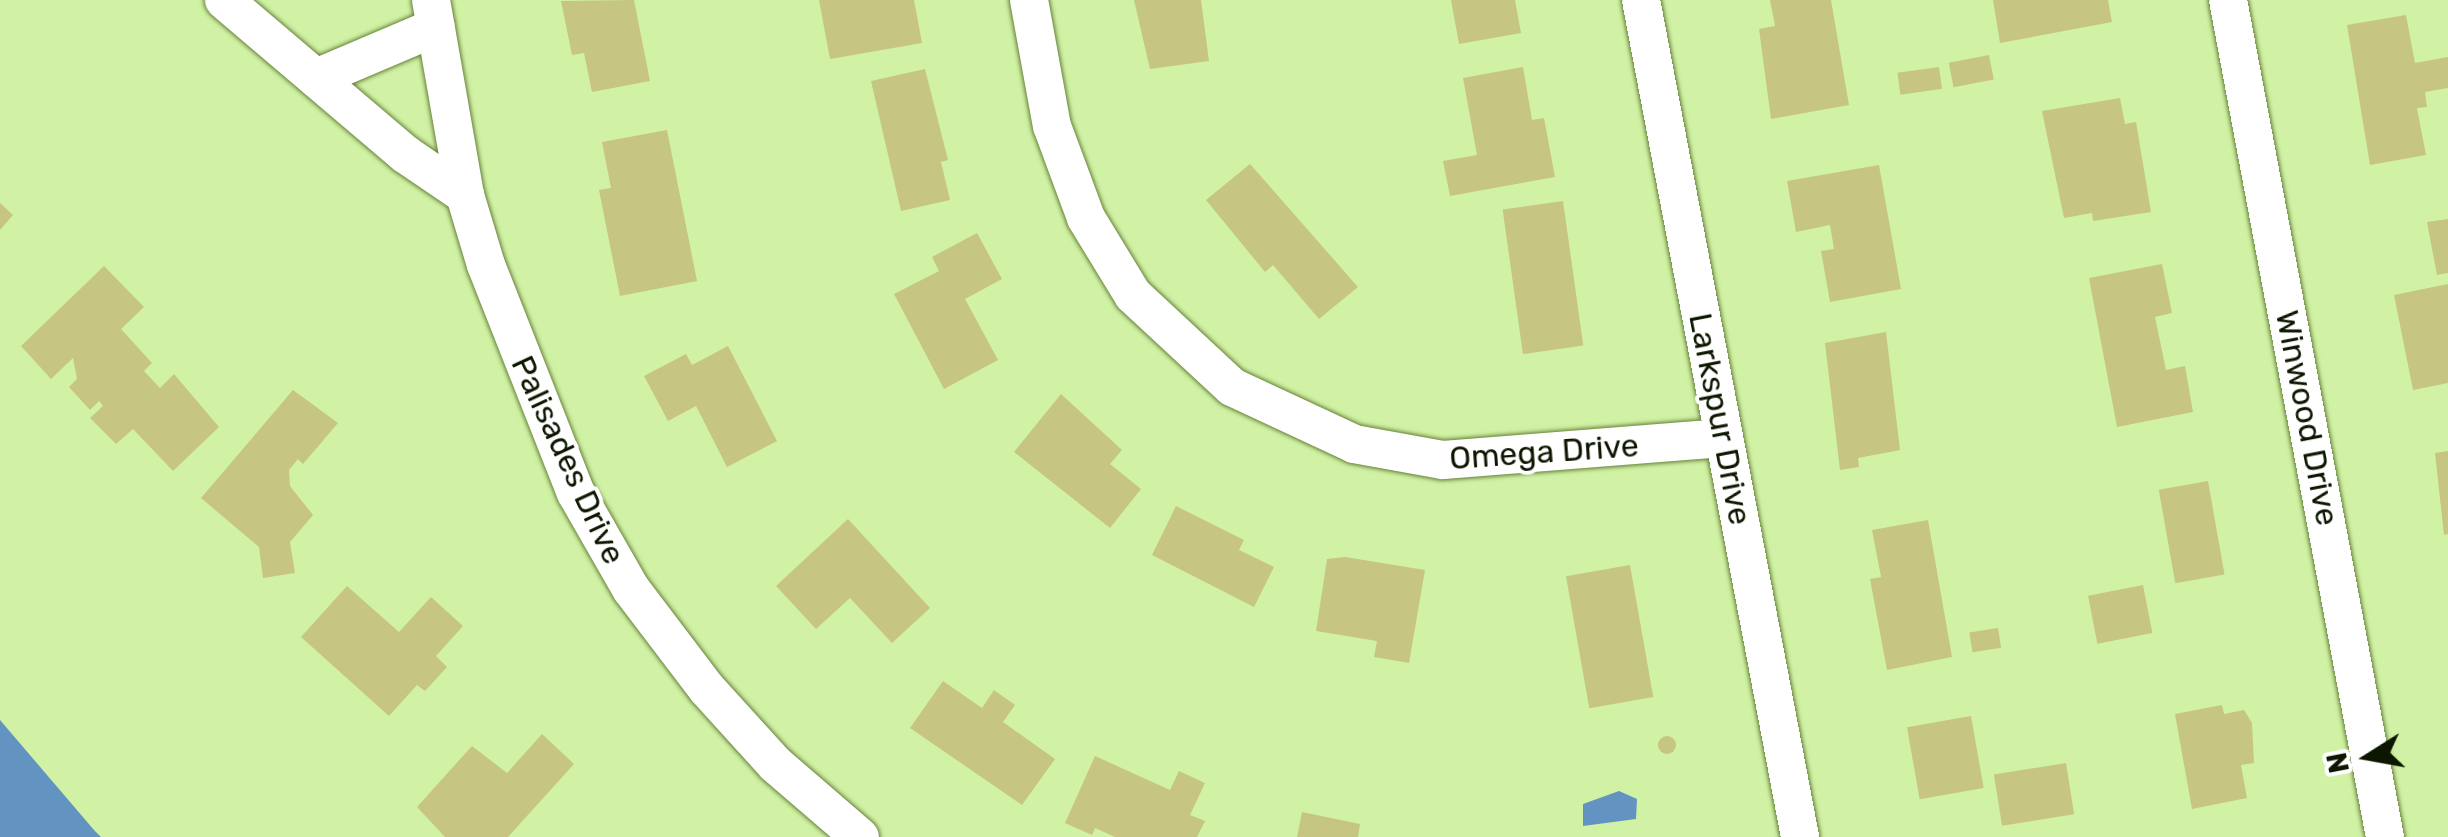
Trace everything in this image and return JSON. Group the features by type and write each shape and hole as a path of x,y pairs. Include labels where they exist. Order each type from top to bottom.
{"street":[{"path":"224,0 465,195"},
{"name":"Omega Drive","path":"1028,0 1052,126 1093,231 1163,328 1232,387 1354,444 1443,460 1723,438"},
{"name":"Larkspur Drive","path":"1642,0 1800,837"},
{"name":"Winwood Drive","path":"2228,0 2385,837"},
{"path":"316,78 434,13"},
{"name":"Palisades Drive","path":"434,13 465,195 542,419 630,589 775,764 860,837"}],"water":[{"path":"0,720 94,830 101,837 0,837"},
{"path":"1619,791 1637,799 1636,819 1583,826 1583,804"}],"building":[{"path":"634,0 650,81 592,92 584,53 572,55 561,1"},
{"path":"819,0 914,0 922,43 830,59"},
{"path":"1134,0 1201,0 1209,61 1150,69"},
{"path":"1451,0 1515,0 1521,33 1459,44"},
{"path":"1770,0 1831,0 1849,105 1771,119 1759,29 1775,26"},
{"path":"1993,0 2108,0 2112,22 2000,43"},
{"path":"2406,15 2415,63 2448,57 2448,88 2425,92 2427,107 2417,108 2426,155 2370,165 2347,25"},
{"path":"1989,55 1994,80 1954,87 1949,63"},
{"path":"1523,67 1532,120 1544,118 1555,177 1450,196 1443,161 1477,155 1463,78"},
{"path":"1939,67 1942,89 1900,95 1897,73"},
{"path":"925,69 948,160 941,162 950,200 901,211 871,81"},
{"path":"2120,98 2125,124 2136,122 2151,212 2093,221 2092,213 2064,218 2042,111"},
{"path":"667,130 697,281 620,296 599,190 611,188 602,142"},
{"path":"1250,164 1358,287 1319,319 1273,265 1265,272 1206,200"},
{"path":"1879,165 1901,289 1830,302 1821,251 1834,249 1830,225 1796,232 1787,181"},
{"path":"1563,201 1583,346 1523,354 1503,209"},
{"path":"0,203 13,215 0,230"},
{"path":"2448,219 2448,273 2437,275 2427,222"},
{"path":"977,233 1002,279 965,299 998,360 944,389 894,294 939,271 932,257"},
{"path":"2162,264 2172,313 2155,317 2166,370 2185,366 2193,412 2117,427 2089,278"},
{"path":"104,266 144,307 121,329 152,363 144,371 160,388 174,374 219,427 173,471 133,429 116,444 90,418 103,406 99,401 90,410 69,387 77,379 73,358 51,379 21,346"},
{"path":"2448,284 2448,383 2413,390 2394,295"},
{"path":"1886,332 1900,450 1858,458 1859,467 1840,470 1825,343"},
{"path":"728,346 777,441 727,467 696,406 668,421 644,376 686,354 692,365"},
{"path":"293,390 338,423 303,464 298,459 289,470 290,486 313,515 290,542 295,573 263,578 259,547 201,498"},
{"path":"1061,394 1122,450 1110,464 1141,489 1110,528 1014,452"},
{"path":"2448,451 2448,534 2444,535 2435,453"},
{"path":"2208,481 2224,575 2175,583 2159,490"},
{"path":"1176,506 1244,540 1239,550 1274,567 1254,607 1152,555"},
{"path":"848,519 930,608 892,643 850,598 816,629 776,586"},
{"path":"1928,520 1952,657 1887,670 1870,579 1881,577 1872,530"},
{"path":"1345,557 1425,570 1409,663 1374,657 1377,641 1316,631 1327,559"},
{"path":"1630,565 1653,697 1589,708 1566,576"},
{"path":"2143,585 2152,633 2097,644 2088,596"},
{"path":"347,586 399,632 431,597 463,626 436,656 447,667 425,691 417,685 389,716 301,637"},
{"path":"1998,628 2001,648 1972,652 1969,633"},
{"path":"943,681 982,708 994,690 1015,705 1003,722 1055,759 1022,805 910,728"},
{"path":"2222,705 2224,714 2244,710 2252,723 2254,763 2241,765 2247,798 2192,809 2175,714"},
{"path":"1971,716 1984,788 1920,799 1907,727"},
{"path":"542,734 574,764 508,837 445,837 417,807 472,746 507,773"},
{"path":"1667,736 1674,738 1674,752 1667,754 1660,752 1658,745 1660,738"},
{"path":"1095,756 1170,790 1179,771 1205,783 1190,815 1205,821 1197,837 1115,837 1095,828 1092,835 1065,823"},
{"path":"2066,763 2074,814 2002,826 1994,774"},
{"path":"1302,812 1360,824 1358,837 1297,837"}]}
